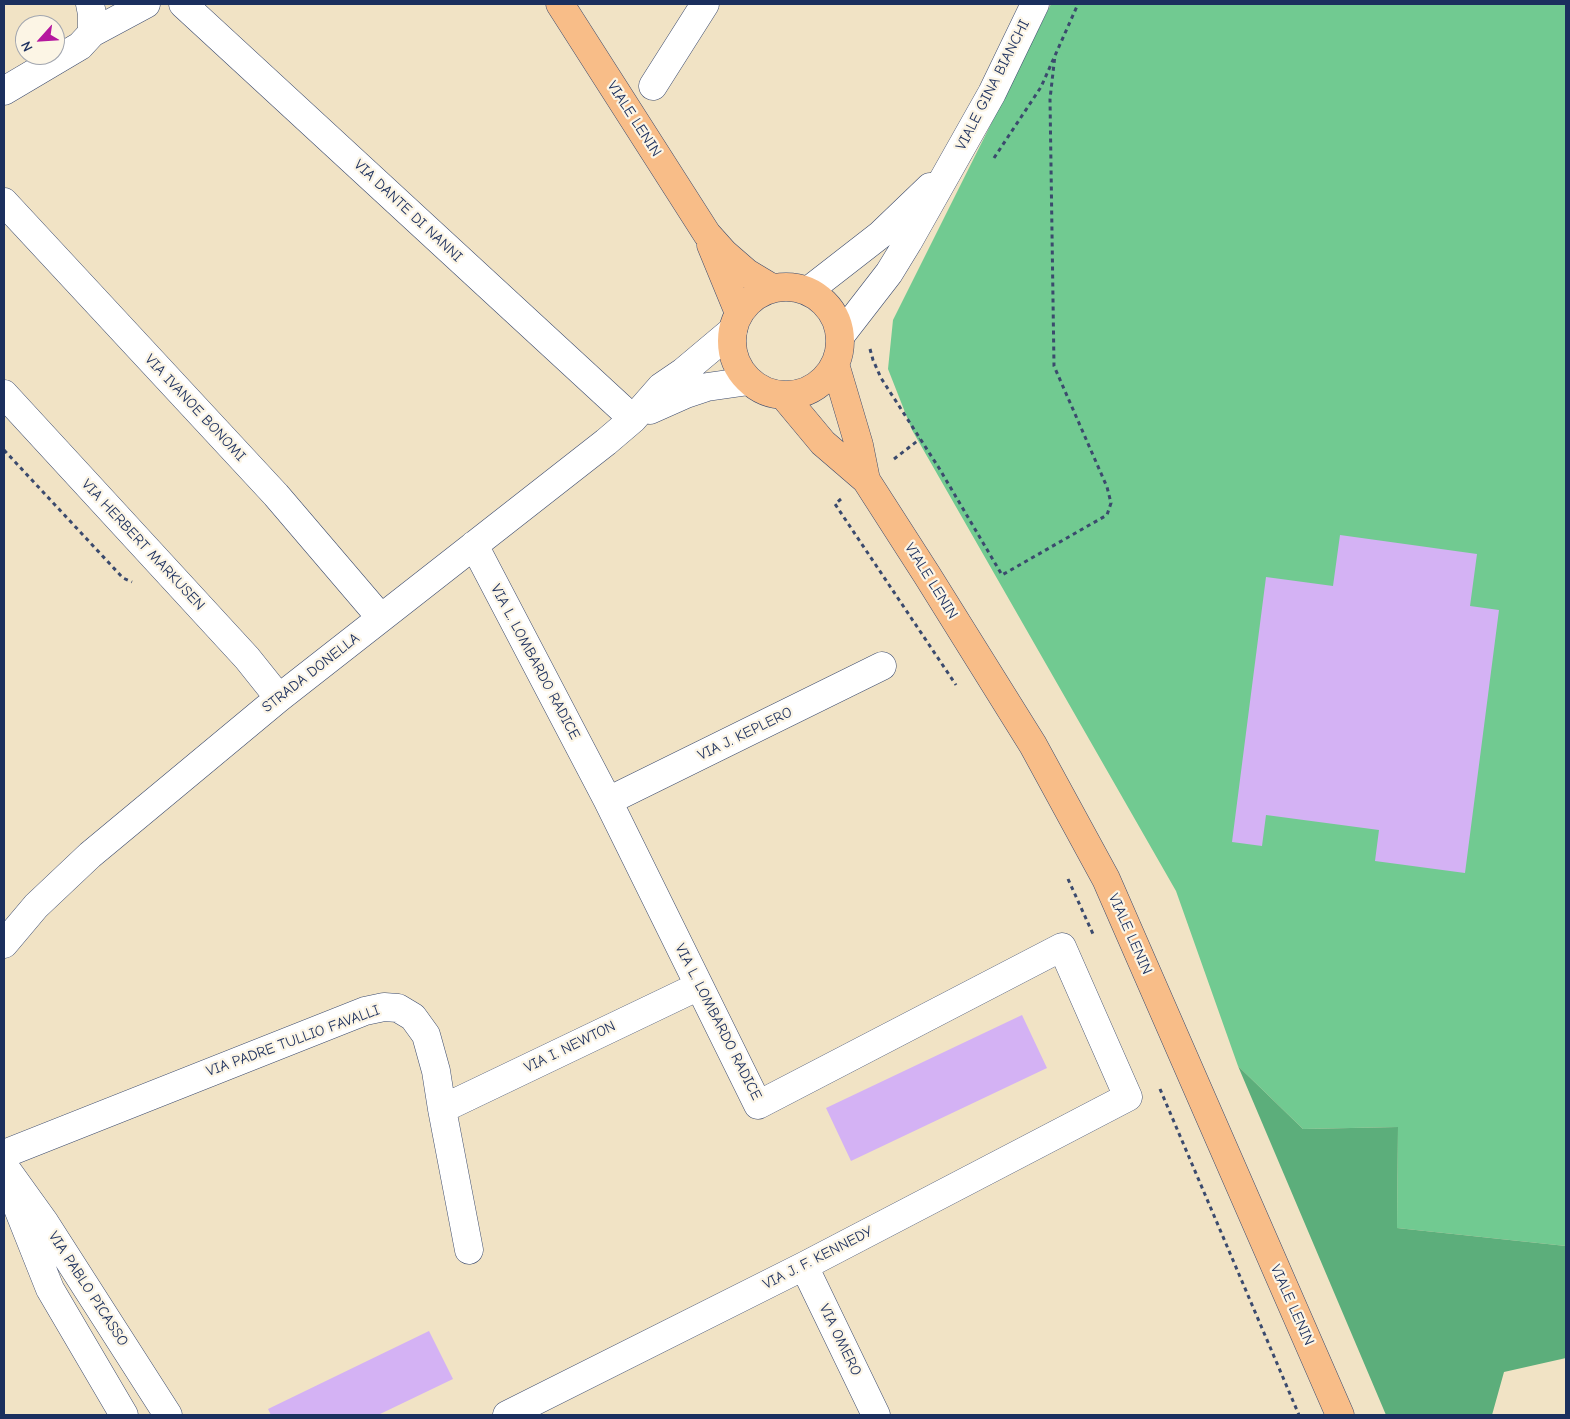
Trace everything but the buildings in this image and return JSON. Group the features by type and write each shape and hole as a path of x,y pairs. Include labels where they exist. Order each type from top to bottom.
{"main road":[{"name":"VIALE LENIN","path":"560,4 707,234 724,253 747,273 772,288"},
{"name":"VIALE LENIN","path":"707,234 736,321"},
{"name":"VIALE LENIN","path":"796,287 808,291 821,298 831,309 838,321 840,335 839,355 826,378 814,388 799,394 783,395 765,391 750,381 738,366 732,348 736,321 748,302 772,288 796,287"},
{"name":"VIALE LENIN","path":"835,364 856,436 866,480"},
{"name":"VIALE LENIN","path":"783,395 823,443 866,480 1033,745 1106,879 1340,1415"}],"street":[{"path":"90,4 92,33"},
{"path":"4,91 80,46 92,33 146,4"},
{"name":"VIA DANTE DI NANNI","path":"183,4 633,418"},
{"path":"653,86 705,4"},
{"name":"VIALE GINA BIANCHI","path":"840,335 889,273 992,93 1035,4"},
{"path":"808,291 880,235 951,167"},
{"name":"VIA IVANOE BONOMI","path":"4,202 276,495 381,618"},
{"path":"633,418 661,387 682,372 736,321"},
{"path":"633,418 686,394 707,387 750,381"},
{"name":"VIA HERBERT MARKUSEN","path":"4,394 247,658 278,698"},
{"name":"STRADA DONELLA","path":"4,944 36,906 70,872 278,698 633,418"},
{"name":"VIA L. LOMBARDO RADICE","path":"474,545 608,801 758,1105 1062,947 1128,1097"},
{"name":"VIA J. KEPLERO","path":"608,801 882,666"},
{"name":"VIA I. NEWTON","path":"442,1109 699,986"},
{"name":"VIA PADRE TULLIO FAVALLI","path":"4,1154 365,1011 384,1007 398,1008 413,1017 426,1034 436,1071 469,1250"},
{"name":"VIA J. F. KENNEDY","path":"507,1415 804,1266 1128,1097"},
{"name":"VIA PABLO PICASSO","path":"4,1166 45,1223 168,1415"},
{"name":"VIA PABLO PICASSO","path":"4,1173 50,1289 124,1415"},
{"name":"VIA OMERO","path":"804,1266 876,1415"},
{"path":"50,1289 103,1415"}],"path":[{"path":"993,159 1041,88 1078,4"},
{"path":"872,340 870,349 881,378 939,468 1002,575 1107,515 1111,503 1107,487 1054,366 1050,99 1055,55"},
{"path":"920,439 835,504 960,691"},
{"path":"1064,871 1097,942"},
{"path":"1159,1088 1299,1415"}],"green space":[{"path":"1051,4 1566,4 1566,1246 1397,1228 1398,1127 1303,1129 1238,1066 1176,891 912,430 888,369 893,320"},
{"path":"1238,1066 1303,1129 1398,1127 1397,1228 1566,1246 1566,1358 1504,1372 1492,1415 1386,1415"}]}
